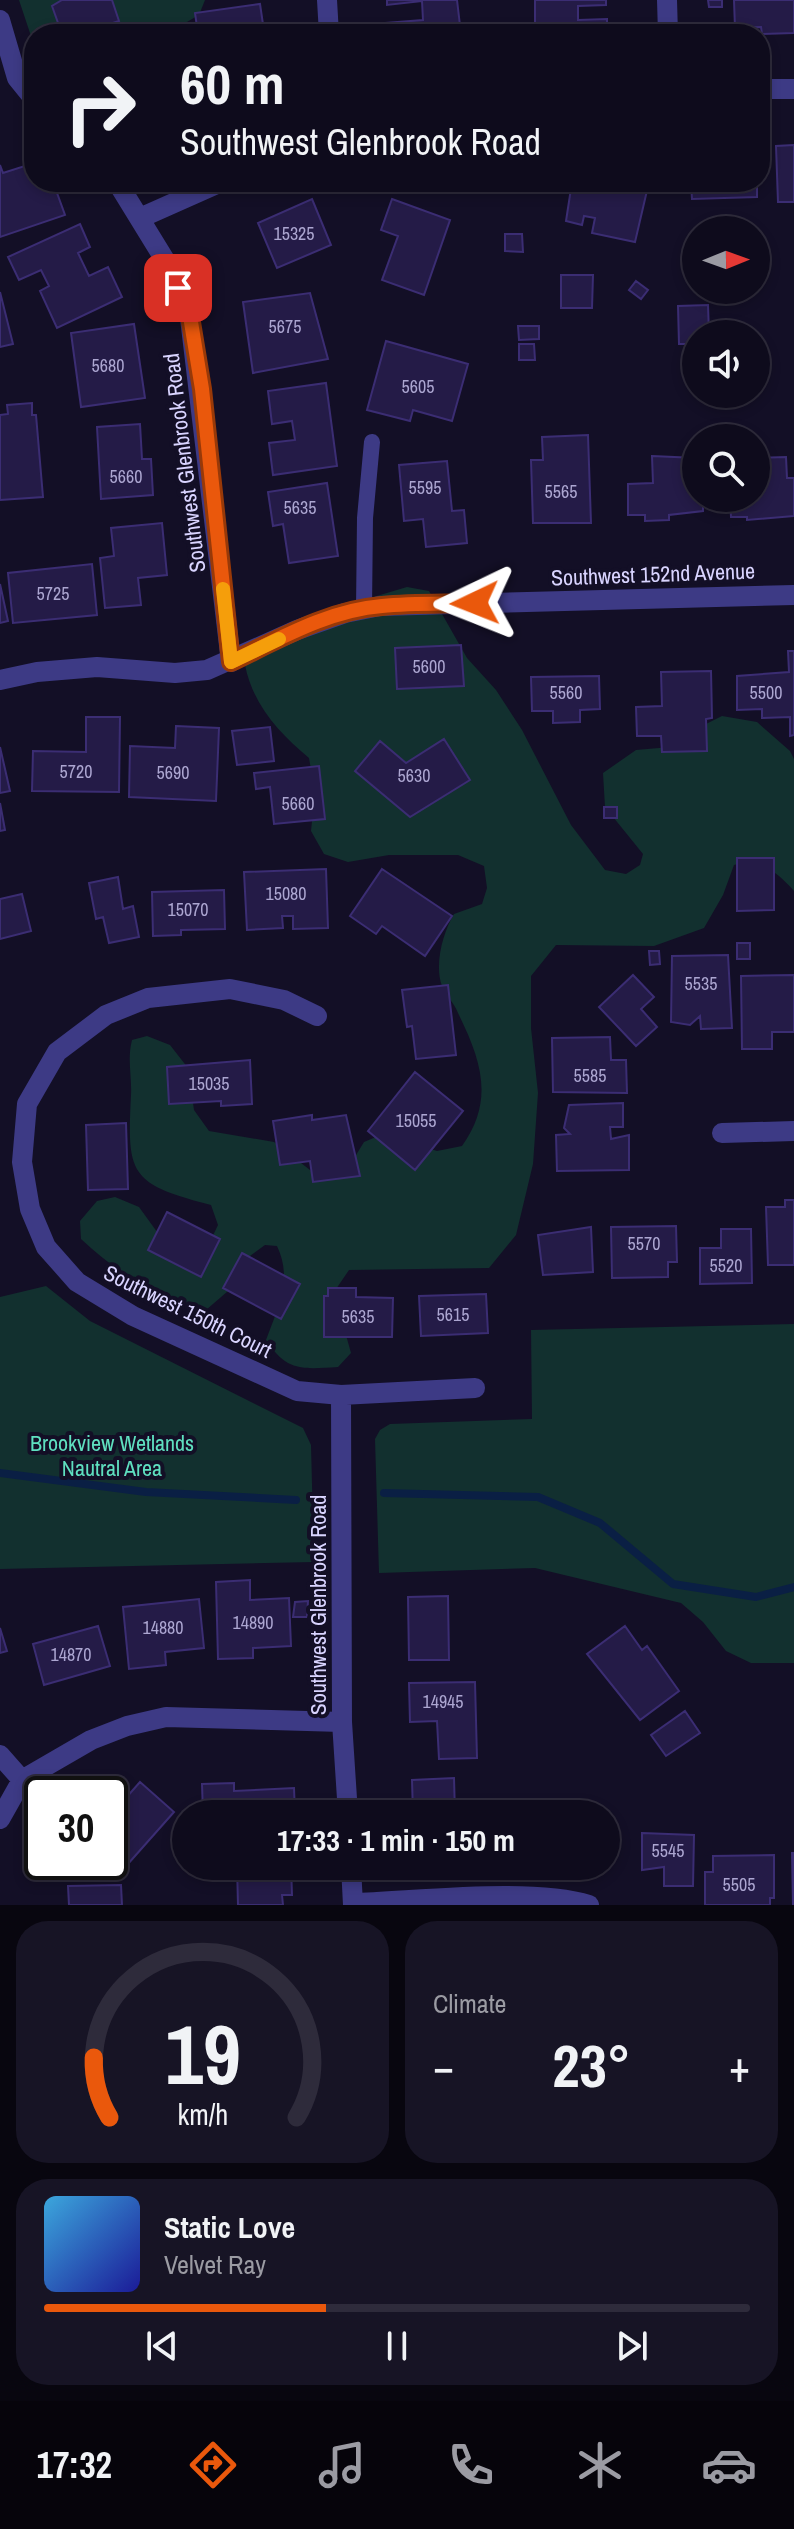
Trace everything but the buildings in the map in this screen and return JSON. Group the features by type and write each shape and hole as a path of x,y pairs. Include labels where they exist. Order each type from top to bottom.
{"street":[{"path":"327,0 328,24"},
{"path":"667,0 668,24"},
{"path":"0,20 9,82"},
{"path":"770,89 794,89"},
{"name":"Southwest Glenbrook Road","path":"123,192 189,310 231,662"},
{"path":"140,218 198,192"},
{"name":"Southwest 152nd Avenue","path":"0,680 37,672 97,667 175,673 207,670 231,662 297,630 380,606 794,595"},
{"name":"Southwest 150th Court","path":"317,1016 284,1000 230,989 148,998 106,1015 57,1052 27,1104 22,1162 30,1209 46,1247 77,1282 133,1316 297,1391 341,1395 475,1388"},
{"path":"722,1133 794,1131"},
{"name":"Southwest Glenbrook Road","path":"341,1395 342,1722 347,1800"},
{"path":"0,1819 22,1780 91,1740 127,1726 166,1717 342,1722"},
{"path":"0,1755 22,1780"},
{"path":"352,1880 353,1904 536,1897 571,1899 589,1905"}],"lane":[{"path":"364,609 365,518 372,442"}],"green space":[{"path":"19,0 205,0 199,15 183,24 27,24"},
{"path":"407,587 429,591 467,658 496,690 522,730 571,825 605,870 626,874 640,865 643,854 605,807 603,773 636,750 682,746 704,725 722,716 757,722 790,751 794,759 794,891 767,868 752,863 734,865 723,895 704,928 654,946 556,945 531,976 531,1028 538,1093 533,1164 516,1235 489,1268 349,1270 334,1292 351,1353 338,1367 305,1368 281,1358 266,1340 284,1282 282,1258 277,1246 265,1245 250,1256 235,1285 206,1310 155,1291 109,1263 81,1239 80,1221 97,1201 115,1197 139,1207 160,1236 206,1250 218,1225 211,1205 163,1190 149,1182 139,1172 133,1159 130,1143 131,1047 132,1040 147,1036 170,1045 188,1068 194,1110 209,1131 274,1142 319,1177 345,1173 364,1142 383,1134 437,1151 462,1146 472,1129 481,1096 478,1064 466,1030 442,986 439,959 446,930 454,914 482,904 487,888 484,866 458,855 389,855 348,862 324,854 311,831 315,793 309,758 287,739 269,717 254,693 245,665 264,640 316,614"},
{"name":"Brookview Wetlands Nautral Area","path":"46,1286 90,1321 303,1428 311,1445 314,1562 0,1569 0,1297"},
{"path":"794,1324 794,1663 751,1663 726,1651 703,1622 681,1603 535,1568 379,1573 375,1439 380,1430 390,1424 532,1419 531,1330"}],"waterway":[{"path":"0,1473 146,1492 296,1500"},
{"path":"384,1493 538,1497 600,1523 673,1584 756,1597 794,1587"}],"slow traffic":[{"path":"223,589 231,662 279,639"}],"route":[{"path":"178,288 189,310 202,389 231,662 297,630 345,613 380,606 475,603"}]}
